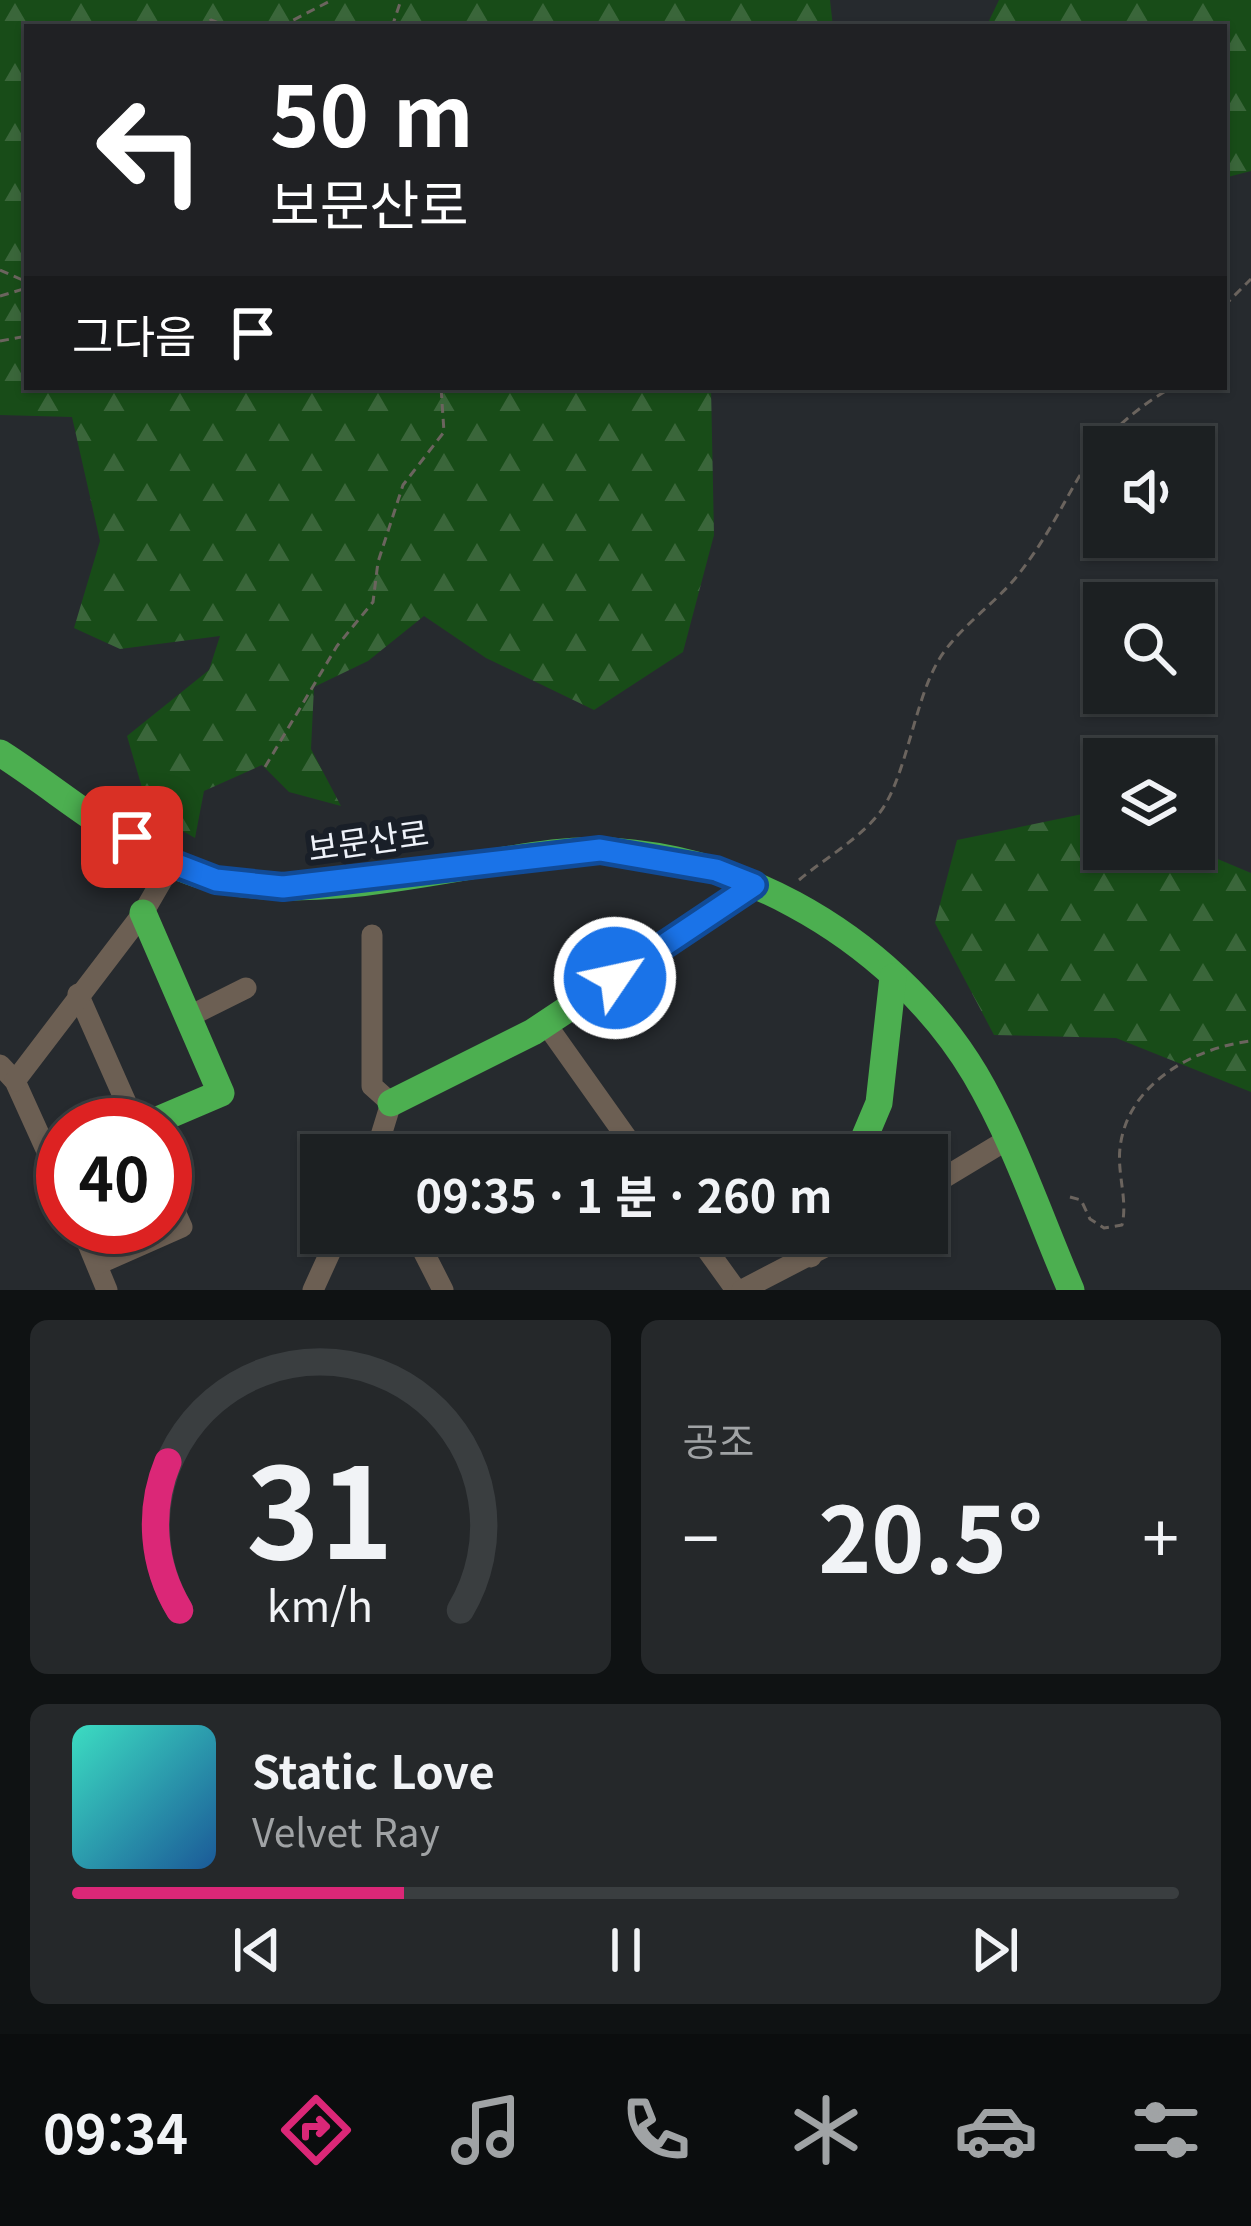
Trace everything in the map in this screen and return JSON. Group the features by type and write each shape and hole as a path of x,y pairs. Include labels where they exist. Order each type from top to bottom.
{"main road":[{"name":"보문산로","path":"0,753 172,863 216,880 283,887 600,850 716,870 766,891 817,918 893,977 961,1052 1071,1290"},
{"path":"391,1103 448,1080 766,891"},
{"path":"143,913 220,1093 192,1105"},
{"path":"866,1134 880,1103 893,977"}],"street":[{"path":"36,1131 8,1073 143,913 172,863"},
{"path":"372,935 372,1086 391,1103 381,1134"},
{"path":"188,1017 246,988"},
{"path":"78,994 124,1098"},
{"path":"546,1024 625,1134"},
{"path":"948,1176 1005,1142"},
{"path":"93,1254 107,1290"},
{"path":"98,1264 121,1254"},
{"path":"313,1290 329,1254"},
{"path":"425,1254 443,1290"},
{"path":"711,1254 739,1290 816,1254"}],"path":[{"path":"286,24 332,0"},
{"path":"1227,303 1251,279"},
{"path":"265,766 337,646 374,602 378,562 404,485 444,431 441,390"},
{"path":"766,891 878,816 938,660 1019,573 1084,463 1112,428 1168,390"},
{"path":"1070,1197 1081,1200 1090,1219 1104,1228 1122,1225 1121,1141 1147,1088 1186,1062 1251,1041"}],"green space":[{"path":"0,0 830,0 833,24 24,24 24,390 711,390 714,535 683,652 594,710 486,658 424,616 368,661 314,687 311,749 341,806 289,792 262,765 204,791 195,838 149,812 127,736 209,670 220,636 120,649 74,628 100,541 72,417 0,415"},
{"path":"999,0 1251,0 1251,171 1227,177 1227,24 987,24"},
{"path":"1083,814 1083,870 1215,870 1215,858 1251,873 1251,1092 1116,1038 994,1035 935,923 957,840"}],"traffic: fast":[{"path":"0,753 132,844 219,880 260,886 344,885 553,853 615,851 676,860 736,878 794,904 848,938 897,978 940,1024 1003,1126 1071,1290"},
{"path":"391,1103 533,1032 754,885"},
{"path":"143,913 221,1093 192,1105"},
{"path":"866,1134 879,1103 893,977"}],"route":[{"path":"132,837 172,863 216,880 283,887 600,850 716,870 754,885 615,978"}]}
